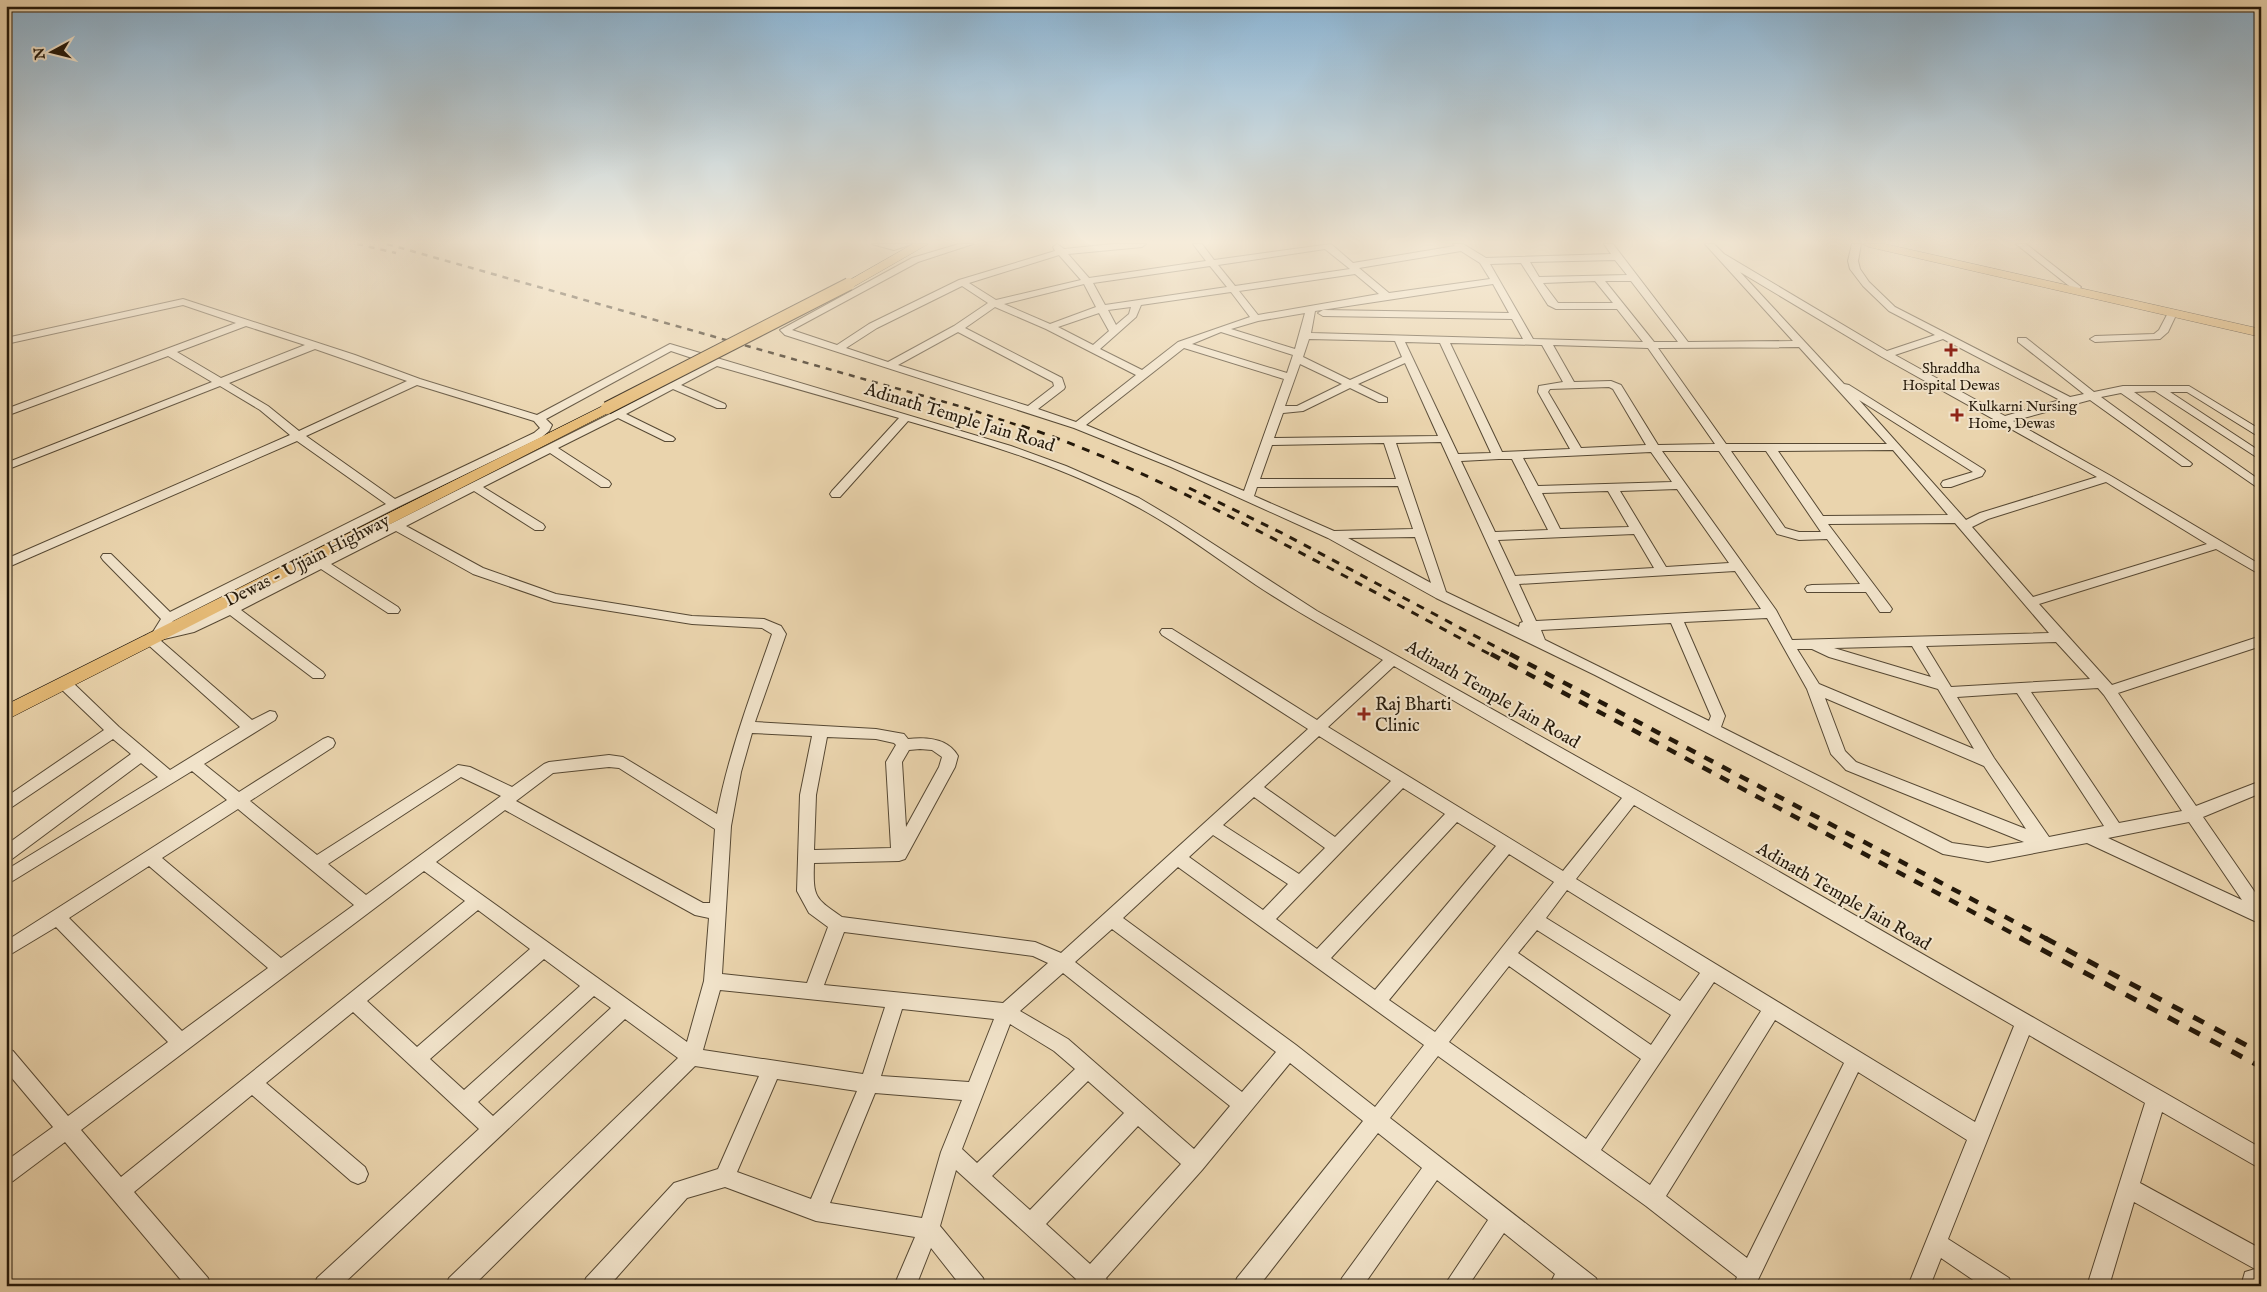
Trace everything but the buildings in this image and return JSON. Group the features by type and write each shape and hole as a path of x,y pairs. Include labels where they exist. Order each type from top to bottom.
{"main road":[{"name":"Dewas - Ujjain Highway","path":"6,713 198,615 613,411 811,304"},
{"path":"2134,304 2261,333"},
{"path":"2155,304 2261,329"}],"street":[{"path":"6,341 173,304"},
{"path":"154,638 168,618 394,504 538,435 545,429 546,425 538,419 416,381 315,345 190,304"},
{"path":"833,304 785,330 789,333 1078,426 1175,465 1332,535 1442,595 1540,642 1949,849 1988,855 2088,836 2191,815 2261,787"},
{"path":"838,348 873,326 917,304"},
{"path":"890,365 958,328 992,304"},
{"path":"997,304 1050,327 1143,375"},
{"path":"1101,304 1114,331"},
{"path":"1050,327 1103,308 1128,304"},
{"path":"1093,350 1133,314 1137,304"},
{"path":"1245,304 1256,318"},
{"path":"1078,426 1182,344 1221,328 1256,318 1345,304"},
{"path":"1509,304 1529,340"},
{"path":"1553,304 1556,306 1619,306 1650,345 1781,531 1787,535 1798,536 1831,535"},
{"path":"1654,304 1684,343"},
{"path":"1764,304 1896,447 2060,638 2105,687 2261,916"},
{"path":"1802,304 1886,354 2107,478 2261,572"},
{"path":"1887,304 1892,309 2069,401"},
{"path":"1311,311 1515,316"},
{"path":"1247,498 1305,336 1311,311"},
{"path":"2095,339 2142,339 2156,336 2163,332 2172,313"},
{"path":"6,413 247,322"},
{"path":"958,328 1058,380 1060,388 1030,410"},
{"path":"1221,328 1298,356 1383,400"},
{"path":"1305,336 1529,340 1650,345 1684,343 1799,344"},
{"path":"1886,354 1943,336"},
{"path":"1398,338 1540,642"},
{"path":"1443,339 1498,456"},
{"path":"2022,340 2091,395 2186,464"},
{"path":"1546,341 1570,385"},
{"path":"1182,344 1290,377"},
{"path":"6,467 315,345"},
{"name":"Adinath Temple Jain Road","path":"538,419 670,348 714,363 957,431 1041,460 1116,491 1157,512 1266,586 1633,795 2024,1023 2261,1158"},
{"path":"169,352 264,408 298,436 394,504"},
{"path":"1279,410 1298,409 1408,358"},
{"path":"154,638 189,629 231,609 550,448 613,411 673,385 714,363"},
{"path":"1833,379 1979,471 1978,474 1946,484"},
{"path":"6,564 298,436 416,381"},
{"path":"1578,452 1543,392 1543,388 1549,386 1605,384 1617,387 1654,448 1771,613 1814,688 1839,754 1851,766 2044,843"},
{"path":"673,385 721,406"},
{"path":"2157,388 2261,457"},
{"path":"2004,420 2091,395 2123,389 2189,389 2261,435"},
{"path":"2123,389 2261,487"},
{"path":"613,411 669,439"},
{"path":"836,494 905,418"},
{"path":"1267,442 1445,439"},
{"path":"1389,440 1442,595"},
{"path":"1454,458 1654,448 1896,447"},
{"path":"550,448 606,484"},
{"path":"1770,448 1819,520 1885,609"},
{"path":"1516,455 1556,533"},
{"path":"1819,520 1960,523 2107,478"},
{"path":"1252,483 1403,482"},
{"path":"1534,490 1680,485"},
{"path":"472,486 539,528"},
{"path":"1612,487 1662,571"},
{"path":"395,525 478,571 554,598 692,620 764,624 776,629 779,634 746,727 733,772 723,826 713,981 692,1057 457,1286"},
{"path":"1490,536 1638,530"},
{"path":"1332,535 1421,533"},
{"path":"2031,602 2216,545"},
{"path":"107,557 168,618"},
{"path":"321,563 393,610"},
{"path":"1511,580 1738,566"},
{"path":"1812,589 1870,588"},
{"path":"231,609 318,675"},
{"path":"1507,627 1771,613"},
{"path":"1676,618 1718,716 1713,729"},
{"path":"1167,632 1318,728 1979,1136"},
{"path":"154,638 251,728"},
{"path":"1788,645 2060,638"},
{"path":"1814,644 1834,654 1946,689 2022,689 2105,687 2261,640"},
{"path":"1916,641 1990,762 2044,843"},
{"path":"904,1286 929,1229 951,1152 1006,1012 1061,961 1111,919 1393,659"},
{"path":"65,684 114,731 168,777"},
{"path":"1814,688 1990,762"},
{"path":"2022,689 2115,830"},
{"path":"6,878 270,716"},
{"path":"746,727 876,734 899,738 904,745"},
{"path":"821,730 808,795 805,891 814,908 838,924 1035,949 1061,961 1244,1105"},
{"path":"6,806 114,731"},
{"path":"920,742 933,744 946,750 950,756 948,767 900,854 894,762 904,745 920,742"},
{"path":"6,950 328,743"},
{"path":"6,854 142,755"},
{"path":"6,1174 549,768 609,761 623,762 723,826"},
{"path":"193,763 366,905"},
{"path":"316,864 458,771 465,771 508,799 701,910 716,912"},
{"path":"1264,920 1402,779"},
{"path":"1253,788 1336,847"},
{"path":"1245,1286 1633,795"},
{"path":"1319,959 1456,812"},
{"path":"1212,826 1300,883"},
{"path":"2088,836 2261,916"},
{"path":"1377,1001 1508,844"},
{"path":"806,857 900,854"},
{"path":"150,857 281,969"},
{"path":"1177,858 1653,1199 1747,1280 1855,1059"},
{"path":"424,862 692,1057 869,1084 974,1092"},
{"path":"118,1191 477,901"},
{"path":"57,917 181,1043"},
{"path":"1111,919 1289,1051 1502,1218 1565,1278 1588,1286"},
{"path":"1535,920 1682,1012"},
{"path":"812,992 838,924"},
{"path":"417,1059 543,949"},
{"path":"1507,955 1652,1056"},
{"path":"1588,1153 1712,970"},
{"path":"713,981 1006,1012 1061,1045 1196,1163"},
{"path":"464,1102 593,986"},
{"path":"816,1211 869,1084 896,1000"},
{"path":"354,1001 493,1129"},
{"path":"325,1286 624,1008"},
{"path":"1653,1199 1773,1008"},
{"path":"1919,1286 2024,1023"},
{"path":"951,1152 1031,1224 1092,1283 1196,1163 1289,1051"},
{"path":"6,1057 200,1286"},
{"path":"725,1177 772,1069"},
{"path":"978,1176 1088,1069"},
{"path":"252,1084 358,1174"},
{"path":"2098,1286 2156,1099"},
{"path":"1031,1224 1138,1112"},
{"path":"1350,1286 1436,1166"},
{"path":"594,1286 681,1190 725,1177 816,1211 929,1229 974,1286"},
{"path":"2129,1188 2261,1261"},
{"path":"1455,1286 1502,1218"},
{"path":"1936,1243 2001,1286"},
{"path":"2252,1286 2253,1280 2261,1278"}],"railway":[{"path":"600,304 966,408 1026,428"},
{"path":"1022,426 1100,455 1200,502 1326,566 1493,656"},
{"path":"1189,488 1282,533 1513,656"},
{"path":"1491,654 2023,939"},
{"path":"1510,654 2047,939"},
{"path":"2020,938 2261,1067"},
{"path":"2045,938 2261,1053"}],"place":[{"name":"Shraddha Hospital Dewas","path":"1951,350"},
{"name":"Kulkarni Nursing Home, Dewas","path":"1957,415"},
{"name":"Raj Bharti Clinic","path":"1364,714"}]}
